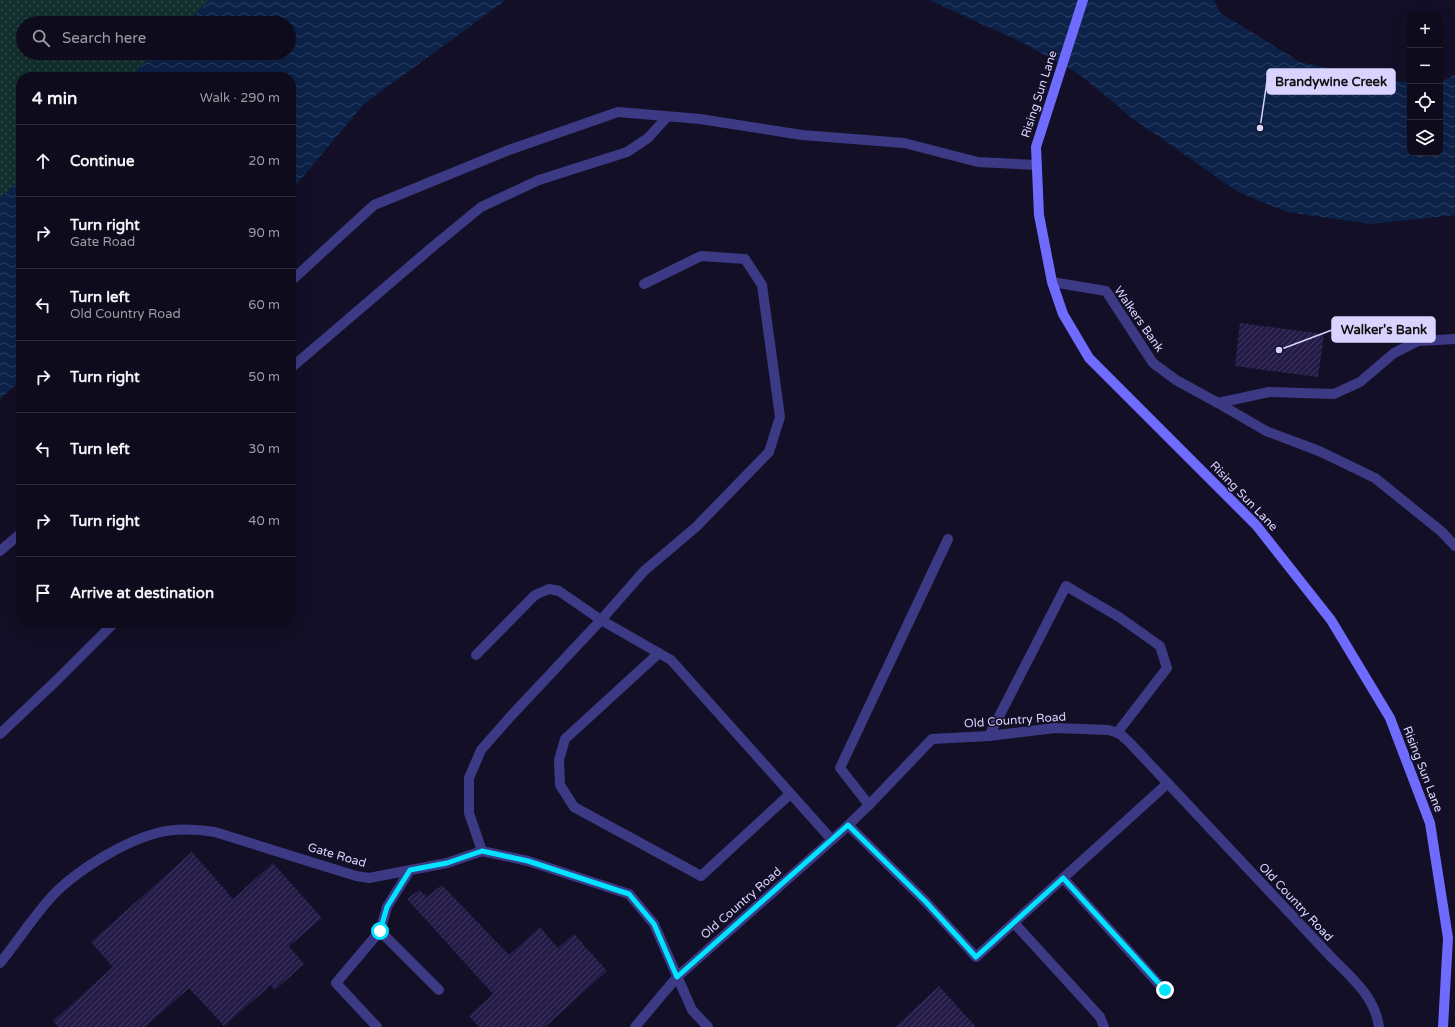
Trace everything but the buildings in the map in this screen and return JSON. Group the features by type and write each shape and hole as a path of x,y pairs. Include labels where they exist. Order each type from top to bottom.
{"street":[{"name":"Rising Sun Lane","path":"1083,0 1036,147 1039,215 1052,282 1063,314 1089,358 1256,525 1331,620 1390,718 1430,823 1448,938 1443,1027"}],"lane":[{"path":"296,276 374,205 509,150 618,112 700,119 802,135 904,143 978,162 1037,165"},
{"path":"296,364 430,248 481,207 539,180 627,152 648,138 667,117"},
{"path":"644,284 701,256 745,259 762,285 780,417 769,452 696,527 644,571 481,750 469,778 469,813 482,851 528,861 629,894 654,924 692,1010 708,1027"},
{"name":"Walkers Bank","path":"1052,282 1106,291 1153,363 1176,380 1266,431 1319,451 1375,478 1442,532 1455,546"},
{"path":"1218,403 1269,392 1334,394 1360,382 1394,353 1418,341 1455,339"},
{"path":"0,551 16,537"},
{"path":"869,805 840,768 948,539"},
{"path":"990,736 1066,586 1119,616 1160,646 1167,668 1117,733"},
{"path":"476,655 535,595 549,589 559,591 601,620 671,660 832,840"},
{"path":"0,734 109,628"},
{"path":"659,653 564,739 559,760 560,786 574,807 701,876 790,794"},
{"name":"Old Country Road","path":"635,1027 677,977 832,840 869,805 932,739 990,736 1055,728 1108,730 1117,733 1129,742 1332,958 1358,983 1374,1009 1379,1027"},
{"path":"848,825 926,902 976,957 1168,783"},
{"name":"Gate Road","path":"0,963 57,892 78,873 117,850 156,833 196,829 215,832 356,876 369,878 447,863 482,851"},
{"path":"377,1027 336,983 380,931 387,907 410,870"},
{"path":"1063,878 1165,990"},
{"path":"1014,923 1100,1017 1104,1027"},
{"path":"380,931 439,990"}],"green space":[{"path":"0,0 210,0 193,16 16,16 16,60 148,60 135,72 16,72 16,184 0,198"}],"water":[{"path":"210,0 506,0 364,104 296,185 296,72 135,72 148,60 296,60 296,16 193,16"},
{"path":"929,0 1214,0 1220,13 1300,62 1387,81 1407,82 1407,156 1443,156 1443,81 1455,75 1455,215 1371,224 1287,212 1238,192 1132,118 1079,74 1017,40"},
{"path":"16,184 16,385 0,399 0,198"}],"place":[{"name":"Brandywine Creek","path":"1260,128"},
{"name":"Walker's Bank","path":"1279,350"}],"route":[{"path":"380,931 387,907 410,870 447,863 482,851 528,861 629,894 654,924 677,977 848,825 900,875 976,957 1063,878 1165,990"}]}
